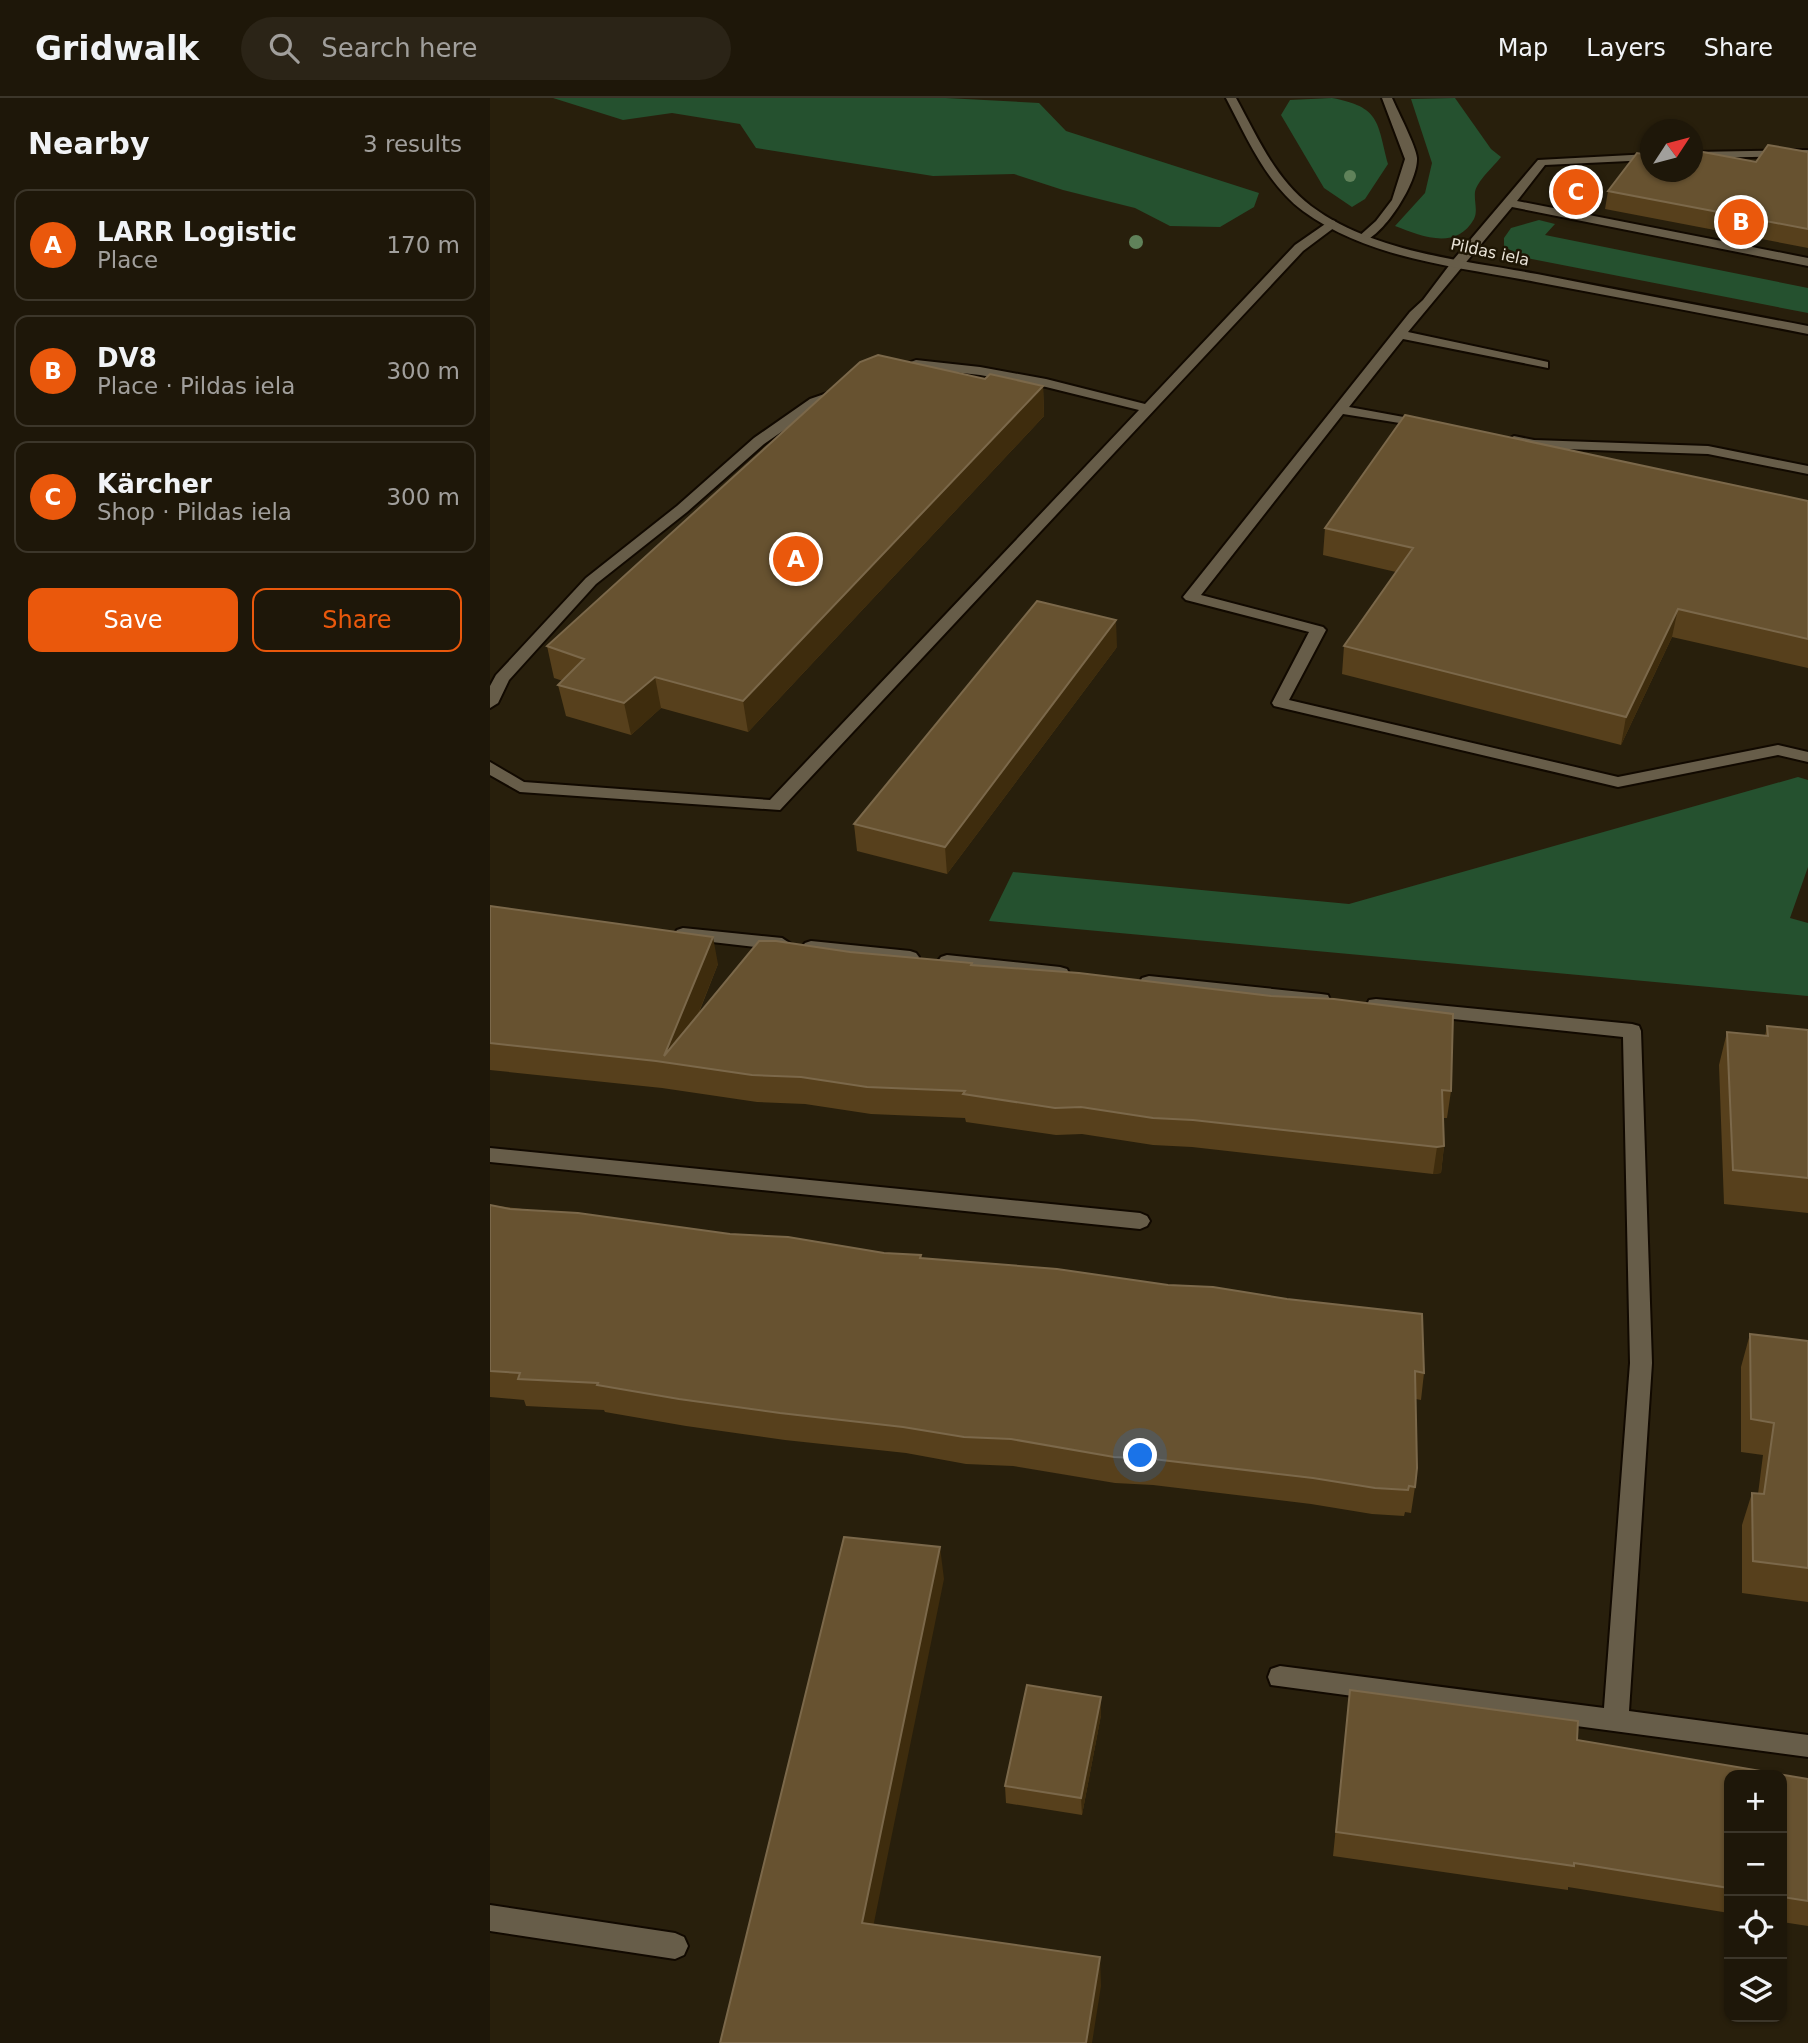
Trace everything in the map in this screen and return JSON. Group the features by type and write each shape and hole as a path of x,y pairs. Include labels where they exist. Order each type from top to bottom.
{"street":[{"name":"Pildas iela","path":"1231,98 1284,189 1331,225 1363,238 1458,262 1808,330"},
{"path":"1363,238 1380,224 1398,200 1411,159 1387,98"},
{"path":"1703,155 1808,153"},
{"path":"1640,157 1542,162 1458,262 1191,597 1318,629 1280,703 1618,782 1778,750 1808,757"},
{"path":"1509,203 1808,262"},
{"path":"490,767 520,787 774,806 1299,248 1331,225"},
{"path":"1400,334 1543,365"},
{"path":"878,379 916,364 980,371 1046,383 1149,409"},
{"path":"490,703 502,678 591,581 682,509 759,441 815,402 853,388"},
{"path":"1341,410 1437,427"},
{"path":"1493,436 1534,444 1708,450 1808,470"},
{"path":"657,931 1075,974"},
{"path":"1130,980 1632,1031 1641,1363 1616,1720"},
{"path":"490,1155 1140,1221"},
{"path":"1280,1676 1808,1746"},
{"path":"490,1918 675,1946"}],"green space":[{"path":"553,98 946,98 1039,103 1066,131 1259,193 1254,207 1220,227 1170,226 1135,208 1063,190 1014,174 933,176 756,148 740,124 672,113 623,120"},
{"path":"1332,98 1359,106 1374,118 1388,164 1365,199 1352,207 1324,188 1281,115 1290,100"},
{"path":"1455,98 1491,149 1501,157 1476,188 1475,216 1467,229 1448,238 1427,237 1395,226 1425,193 1432,163 1411,99"},
{"path":"1539,220 1555,224 1545,235 1808,288 1808,313 1521,257 1504,246 1504,238 1511,228"},
{"path":"1798,777 1808,780 1808,867 1790,918 1808,923 1808,996 989,921 1013,872 1349,904"}],"building":[{"path":"1768,145 1808,152 1808,229 1608,191 1637,153 1640,153 1640,182 1703,182 1703,152 1756,162"},
{"path":"878,355 985,379 990,374 1043,386 743,701 655,677 624,703 558,685 584,659 547,646 860,362"},
{"path":"1405,415 1808,501 1808,639 1678,609 1626,717 1344,646 1413,548 1325,528"},
{"path":"1037,601 1116,620 945,847 854,824"},
{"path":"490,906 713,937 664,1056 759,941 972,963 971,965 1079,973 1271,996 1334,999 1453,1014 1451,1091 1442,1090 1444,1146 1153,1118 1081,1107 1055,1108 963,1094 965,1091 867,1087 801,1077 752,1075 656,1061 490,1043"},
{"path":"1767,1026 1808,1030 1808,1178 1733,1170 1727,1032 1768,1036"},
{"path":"490,1205 510,1209 578,1213 730,1234 788,1237 884,1253 921,1255 920,1258 1057,1269 1168,1285 1213,1287 1287,1299 1422,1314 1424,1373 1415,1371 1415,1487 1409,1486 1408,1490 1375,1488 1313,1478 1153,1459 1114,1457 1011,1439 964,1437 679,1399 597,1385 598,1383 518,1379 520,1373 490,1371"},
{"path":"1750,1334 1808,1341 1808,1568 1753,1561 1752,1493 1764,1494 1774,1423 1751,1419"},
{"path":"844,1537 940,1547 862,1923 1100,1957 1086,2043 720,2043"},
{"path":"1027,1685 1101,1697 1081,1798 1005,1786"},
{"path":"1350,1690 1578,1721 1577,1740 1755,1770 1724,1770 1724,1887 1574,1863 1574,1866 1336,1832"},
{"path":"1787,1775 1808,1779 1808,1901 1787,1898"}],"place":[{"name":"Kärcher","path":"1576,192"},
{"name":"DV8","path":"1741,222"},
{"name":"LARR Logistic","path":"796,559"}]}
